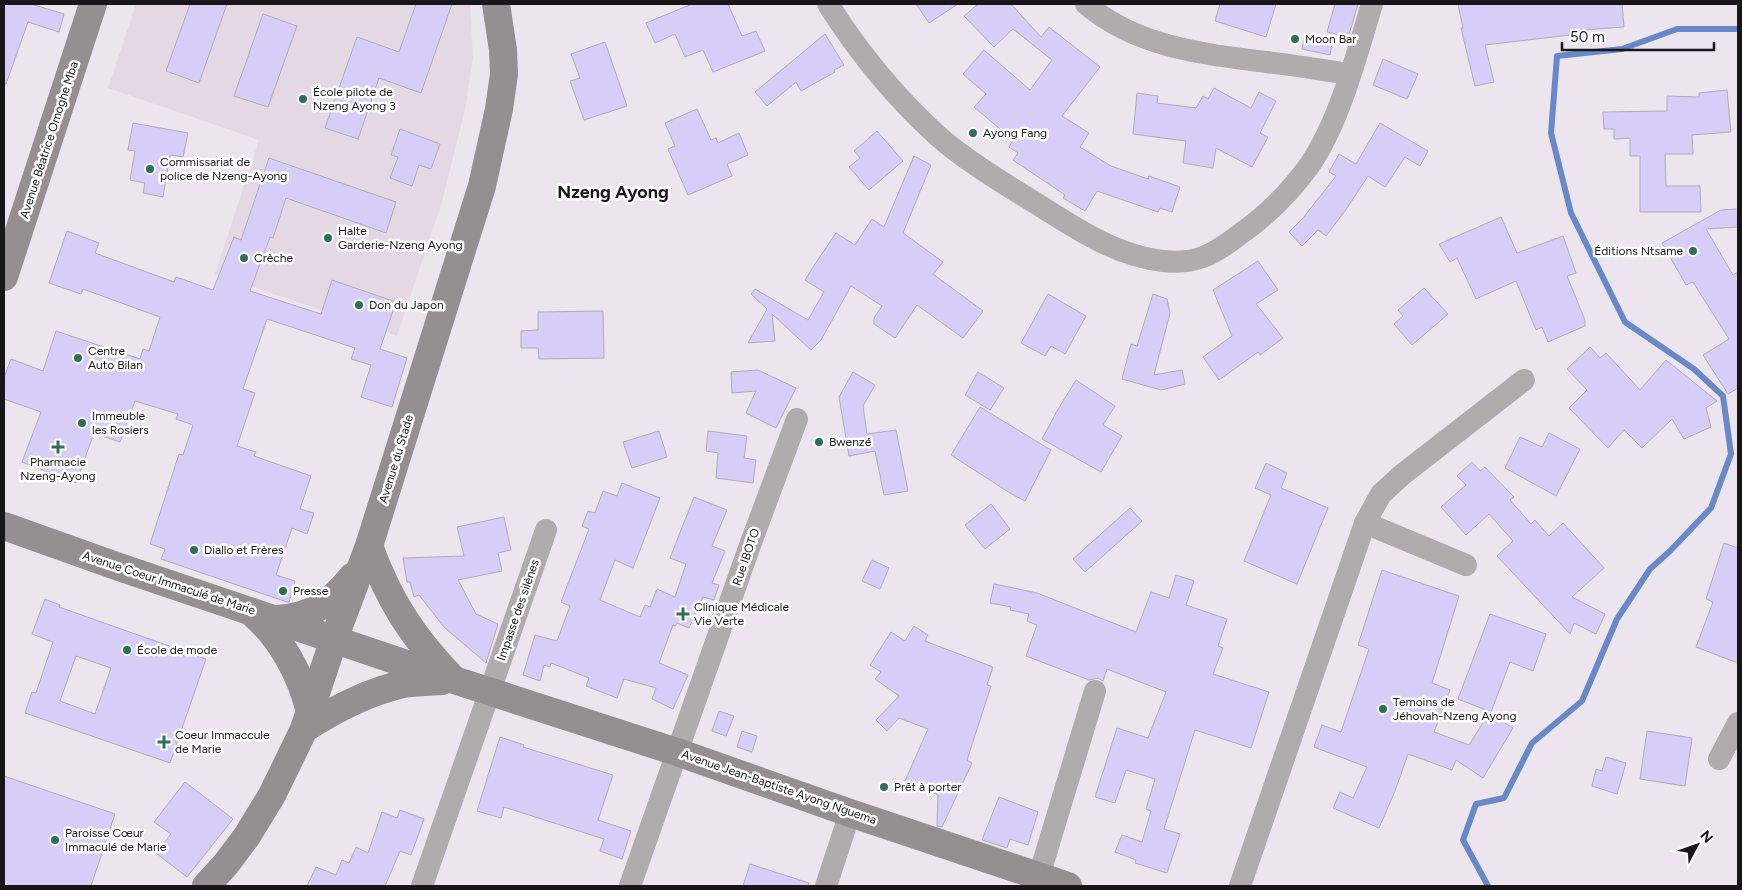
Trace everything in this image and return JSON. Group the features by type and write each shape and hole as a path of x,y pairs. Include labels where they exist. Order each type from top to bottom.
{"main road":[{"name":"Avenue Béatrice Omoghe Mba","path":"4,277 94,4"},
{"name":"Avenue du Stade","path":"206,886 226,864 247,836 272,795 307,721 364,556 482,186 499,109 504,74 504,50 496,4"},
{"name":"Avenue Coeur Immaculé de Marie","path":"4,526 119,567 334,639"},
{"path":"276,619 308,614 321,607 348,581 364,556 398,611 427,652 454,680"},
{"path":"248,609 261,620 282,648 302,684 307,721 385,689 405,684 454,680"},
{"path":"334,639 490,691"},
{"name":"Avenue Jean-Baptiste Ayong Nguema","path":"490,691 677,752 1038,881 1068,886"}],"street":[{"path":"828,4 855,44 886,83 946,142 1022,195 1075,227 1136,256 1163,262 1204,258 1222,248 1248,229 1289,191 1310,165 1337,111 1372,4"},
{"path":"1086,4 1109,20 1150,41 1213,55 1350,74"},
{"path":"1240,886 1365,523 1381,494 1403,474 1524,380"},
{"name":"Rue IBOTO","path":"630,886 752,539 797,419"},
{"path":"1365,523 1466,566"},
{"name":"Impasse des silènes","path":"422,886 546,530"},
{"path":"1038,881 1095,691"},
{"path":"1719,759 1738,723"},
{"path":"826,886 850,813"}],"shaded area":[{"name":"École pilote de Nzeng Ayong 3","path":"136,4 470,4 473,57 465,110 442,202 397,336 215,274 259,140 108,88"}],"building":[{"path":"4,4 31,4 64,14 59,32 28,22 6,84 4,84"},
{"path":"190,4 227,4 199,83 166,71"},
{"path":"416,4 452,4 421,93 379,78 358,139 325,128 357,37 399,52"},
{"path":"692,4 728,4 742,36 756,31 765,51 713,72 703,50 685,57 675,34 655,43 646,23"},
{"path":"916,4 958,4 929,23"},
{"path":"978,4 1011,4 1041,37 1049,27 1100,67 1062,116 1089,133 1080,147 1111,166 1148,179 1149,176 1180,187 1172,212 1160,208 1158,212 1097,191 1085,211 1063,198 1065,195 1013,160 1018,153 1009,147 1013,140 974,107 986,94 963,74 984,50 1030,90 1052,60 1013,29 994,47 964,16"},
{"path":"1220,4 1276,4 1266,37 1215,21"},
{"path":"1335,4 1358,4 1348,38 1327,32"},
{"path":"1458,4 1622,4 1624,27 1570,31 1570,35 1485,45 1494,82 1475,86 1461,28 1463,28"},
{"path":"263,14 297,26 268,107 234,96"},
{"path":"1305,33 1333,38 1330,55 1302,49"},
{"path":"825,34 844,65 801,91 796,82 767,106 755,92"},
{"path":"605,42 627,106 584,120 570,81 580,78 571,54"},
{"path":"1383,59 1418,74 1407,99 1373,85"},
{"path":"1214,88 1251,108 1259,92 1276,101 1260,133 1268,137 1252,167 1216,148 1213,168 1183,163 1186,141 1133,134 1137,93 1158,96 1157,103 1196,108 1203,96 1208,99"},
{"path":"1727,90 1731,132 1692,135 1693,154 1665,154 1666,186 1700,186 1701,212 1640,212 1640,156 1630,156 1630,138 1614,139 1614,129 1604,129 1603,112 1667,111 1667,96 1699,97 1699,93"},
{"path":"697,109 711,140 716,138 718,143 739,133 748,155 727,164 732,176 688,195 668,149 675,146 665,123"},
{"name":"Commissariat de police de Nzeng-Ayong","path":"133,123 188,133 183,157 170,155 163,197 143,193 145,183 130,180 135,151 128,150"},
{"path":"1380,123 1428,151 1420,166 1405,157 1385,187 1368,176 1326,236 1318,230 1302,246 1289,232 1303,218 1336,176 1329,172 1339,154 1356,164"},
{"path":"400,129 440,144 431,169 419,165 412,186 390,178 398,157 391,155"},
{"path":"877,131 903,161 869,190 849,167 860,158 854,151"},
{"path":"914,156 931,165 903,233 943,262 933,274 983,311 963,338 917,305 895,338 874,324 874,318 882,306 851,286 821,340 811,350 772,314 775,341 748,343 767,309 751,294 755,289 808,320 824,292 805,280 813,267 836,233 855,245 872,219 884,227"},
{"path":"269,158 396,202 386,233 286,198 273,238 270,237 250,291 321,314 332,280 396,302 380,349 407,358 392,407 361,397 371,365 351,359 355,348 267,319 243,389 255,393 237,446 256,452 254,456 311,476 300,509 314,513 307,534 292,528 276,575 295,581 289,602 161,559 165,549 150,544 179,454 183,455 193,425 176,419 178,414 135,401 120,442 94,433 76,483 22,462 41,412 4,399 4,378 11,359 43,371 56,331 140,359 143,349 149,351 160,317 83,289 81,294 49,283 67,231 99,243 95,253 174,282 176,277 213,290 234,237 241,240"},
{"path":"1738,209 1738,227 1706,229 1733,275 1738,272 1738,388 1728,394 1703,355 1729,339 1693,282 1686,285 1662,243 1721,210"},
{"path":"1501,217 1517,253 1563,236 1576,273 1567,276 1585,320 1585,326 1548,342 1542,327 1536,330 1516,281 1476,299 1457,258 1450,262 1439,244"},
{"path":"1258,261 1278,290 1256,304 1283,338 1260,355 1258,352 1219,380 1203,357 1232,336 1213,290"},
{"path":"1424,288 1448,314 1412,345 1394,324 1403,316 1398,310"},
{"path":"1048,294 1086,316 1065,354 1051,346 1045,356 1021,343"},
{"path":"1153,294 1167,299 1170,313 1154,375 1182,370 1185,384 1161,390 1122,379 1131,344 1137,346"},
{"path":"603,311 604,358 539,359 538,348 521,348 521,331 538,330 538,312"},
{"path":"1590,347 1600,358 1606,353 1640,390 1666,360 1717,401 1706,408 1711,427 1684,439 1672,419 1642,448 1624,430 1608,448 1569,408 1587,390 1567,369"},
{"path":"758,370 796,388 776,428 746,413 756,391 732,393 731,372"},
{"path":"853,372 875,385 863,406 867,434 896,430 908,491 884,495 875,451 849,456 839,397"},
{"path":"978,372 1004,388 990,410 965,395"},
{"path":"1076,380 1115,406 1103,425 1122,436 1101,472 1042,439"},
{"path":"980,407 1051,450 1025,501 951,455"},
{"path":"659,431 667,457 632,468 623,442"},
{"path":"708,431 747,436 744,458 756,460 753,483 716,478 718,453 706,451"},
{"path":"1549,433 1580,449 1556,496 1505,468 1520,437 1542,447"},
{"path":"1472,462 1480,471 1485,467 1514,497 1510,500 1531,524 1535,520 1549,536 1563,523 1604,568 1572,597 1605,614 1596,634 1574,623 1570,634 1497,556 1513,541 1489,514 1466,535 1441,507 1466,485 1457,476"},
{"path":"1266,463 1287,473 1281,488 1328,508 1297,584 1244,561 1271,495 1255,488"},
{"path":"622,483 660,498 633,568 615,560 600,600 640,617 645,605 650,607 657,589 675,597 686,564 670,558 694,497 727,510 712,546 725,551 712,583 719,585 714,600 703,597 689,628 677,623 675,626 673,625 659,663 688,675 673,709 652,699 656,688 624,679 617,698 586,686 589,678 551,663 550,667 544,665 540,681 523,675 535,635 557,641 570,606 561,602 589,529 582,526 588,511 595,513 603,491 617,496"},
{"path":"991,504 1010,529 985,549 965,525"},
{"path":"1130,508 1142,521 1085,572 1073,559"},
{"path":"504,517 511,550 498,553 502,571 458,580 476,614 498,624 486,663 444,627 419,595 414,597 410,582 407,582 403,558 464,556 457,527"},
{"path":"1724,543 1738,548 1738,663 1696,647 1713,602 1706,599"},
{"path":"872,560 889,568 880,589 862,581"},
{"path":"1382,570 1459,596 1432,683 1450,690 1434,732 1469,745 1489,713 1513,728 1483,778 1456,760 1452,770 1408,754 1379,828 1333,808 1340,792 1353,798 1367,767 1314,747 1322,725 1341,732 1369,649 1358,645"},
{"path":"1176,575 1194,581 1186,605 1227,619 1218,646 1223,648 1213,674 1269,692 1251,748 1195,730 1164,829 1180,834 1167,873 1135,863 1136,860 1115,852 1122,835 1142,842 1151,811 1146,809 1155,779 1126,770 1115,803 1095,797 1117,728 1148,738 1166,692 1107,669 1103,681 1098,678 1089,680 1026,656 1037,625 1027,621 1029,614 1010,610 1011,607 990,603 994,584 1037,593 1136,632 1151,592 1169,598"},
{"path":"45,599 60,605 59,607 206,659 170,763 25,713 32,692 36,693 53,642 32,634","holes":["76,656 111,668 95,714 60,701"]},
{"path":"1490,614 1546,634 1533,671 1510,662 1491,712 1458,699"},
{"path":"914,626 928,635 925,641 993,667 987,685 991,686 967,760 972,763 942,827 937,826 938,795 905,781 928,729 899,718 887,731 876,720 899,696 875,679 881,672 870,665 891,632 905,641"},
{"path":"719,711 734,716 726,736 712,731"},
{"path":"742,731 757,736 752,752 737,747"},
{"path":"1647,731 1692,738 1685,786 1640,779"},
{"path":"500,737 524,745 523,747 613,775 598,820 631,831 622,859 600,851 604,839 504,807 501,818 477,811"},
{"path":"1606,757 1626,763 1617,794 1592,786 1596,769 1602,771"},
{"name":"Paroisse Cœur Immaculé de Marie","path":"4,776 115,814 91,886 4,886"},
{"path":"185,782 233,819 187,877 156,853 171,834 154,822"},
{"path":"999,797 1038,812 1028,845 1010,839 1007,848 982,840"},
{"path":"400,810 424,819 411,855 400,851 385,886 307,886 316,867 336,875 342,860 349,863 356,847 368,853 382,812 397,818"},
{"path":"750,864 809,883 808,886 743,886"}],"waterway":[{"path":"1488,886 1463,840 1476,804 1504,798 1532,743 1582,701 1617,619 1650,569 1711,508 1731,454 1723,396 1694,369 1625,322 1571,213 1551,133 1557,56 1622,49 1677,29 1738,29"}],"place":[{"name":"Moon Bar","path":"1295,39"},
{"name":"École pilote de Nzeng Ayong 3","path":"303,99"},
{"name":"Ayong Fang","path":"973,133"},
{"name":"Commissariat de police de Nzeng-Ayong","path":"150,169"},
{"name":"Halte Garderie-Nzeng Ayong","path":"328,238"},
{"name":"Éditions Ntsame","path":"1693,251"},
{"name":"Crèche","path":"244,258"},
{"name":"Don du Japon","path":"359,305"},
{"name":"Centre Auto Bilan","path":"78,358"},
{"name":"Immeuble les Rosiers","path":"82,423"},
{"name":"Bwenzé","path":"819,442"},
{"name":"Pharmacie Nzeng-Ayong","path":"58,447"},
{"name":"Diallo et Frères","path":"194,550"},
{"name":"Presse","path":"283,591"},
{"name":"Clinique Médicale Vie Verte","path":"683,614"},
{"name":"École de mode","path":"127,650"},
{"name":"Temoins de Jéhovah-Nzeng Ayong","path":"1383,709"},
{"name":"Coeur Immaccule de Marie","path":"164,742"},
{"name":"Prêt à porter","path":"884,787"},
{"name":"Paroisse Cœur Immaculé de Marie","path":"55,840"}],"district":[{"name":"Nzeng Ayong","path":"613,192"}]}
